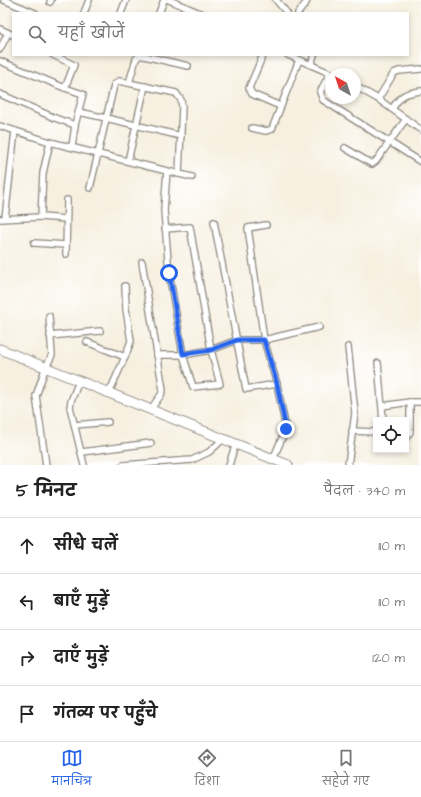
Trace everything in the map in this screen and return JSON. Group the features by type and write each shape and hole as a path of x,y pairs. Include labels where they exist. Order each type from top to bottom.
{"highway":[{"path":"0,349 77,386 234,449 273,462 288,465"},
{"path":"0,355 109,393 273,462"}],"street":[{"path":"4,0 33,12"},
{"path":"84,12 90,0"},
{"path":"121,12 126,0"},
{"path":"159,12 164,0"},
{"path":"168,0 198,12"},
{"path":"276,0 286,12"},
{"path":"299,12 307,0"},
{"path":"0,29 10,34 0,49"},
{"path":"55,56 74,65 65,88"},
{"path":"130,83 136,59 139,56"},
{"path":"147,56 188,66"},
{"path":"263,56 249,88 249,92 280,106"},
{"path":"290,56 325,70"},
{"path":"311,65 314,56"},
{"path":"252,128 266,131 272,129 299,60"},
{"path":"0,61 83,94 78,112 72,147"},
{"path":"378,99 394,74 399,71 421,68"},
{"path":"90,188 114,85 120,81 176,93 179,95 182,107 179,174"},
{"path":"325,84 320,92 325,101"},
{"path":"128,161 145,86"},
{"path":"361,89 378,99 421,130"},
{"path":"392,109 399,98 405,94 421,91"},
{"path":"0,94 55,118 76,125"},
{"path":"329,104 421,162"},
{"path":"78,112 181,136"},
{"path":"344,148 372,164 376,161 406,119"},
{"path":"0,126 50,142 192,177"},
{"path":"15,130 2,218 41,217 66,219"},
{"path":"41,217 43,173 50,142"},
{"path":"165,230 190,227 211,350 220,384 193,387 183,354 169,273 165,230 165,195 168,171"},
{"path":"66,254 67,200"},
{"path":"214,222 246,389 277,384"},
{"path":"266,225 248,228 264,340 277,384 286,429 273,462"},
{"path":"34,243 66,245"},
{"path":"142,262 163,390 150,410"},
{"path":"109,393 131,341 126,309 125,286"},
{"path":"46,465 36,396 38,387 52,355 49,316"},
{"path":"157,356 211,350 237,340 264,340 319,327"},
{"path":"50,336 100,331"},
{"path":"87,342 125,357"},
{"path":"348,347 355,413 348,465"},
{"path":"378,362 383,417"},
{"path":"77,386 70,407 84,465"},
{"path":"409,434 410,402"},
{"path":"382,406 421,402"},
{"path":"75,425 108,422"},
{"path":"352,431 373,432"},
{"path":"82,452 151,443"},
{"path":"123,465 192,462 209,452 219,443"},
{"path":"229,465 234,449"}],"route":[{"path":"169,273 183,354 211,350 237,340 264,340 277,384 286,429"}]}
